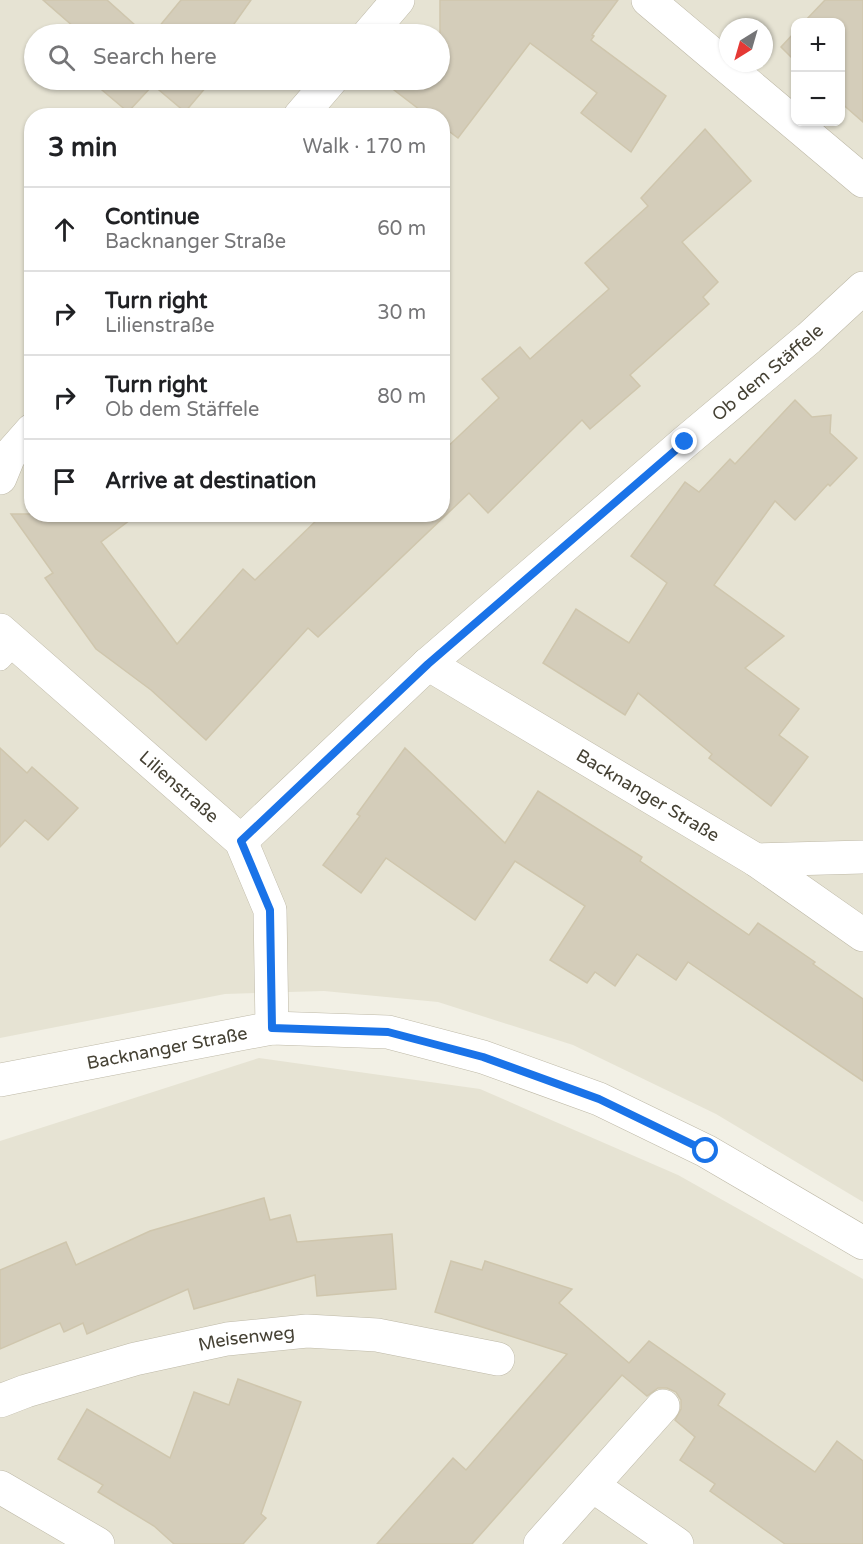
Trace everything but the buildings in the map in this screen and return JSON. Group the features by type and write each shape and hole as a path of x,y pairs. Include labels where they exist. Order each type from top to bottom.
{"street":[{"path":"378,24 398,0"},
{"path":"648,0 863,181"},
{"path":"307,108 322,90"},
{"name":"Ob dem Stäffele","path":"241,841 428,664 809,338 863,288"},
{"path":"0,478 9,456 24,439"},
{"name":"Lilienstraße","path":"5,644 241,841 270,910 272,1028"},
{"name":"Backnanger Straße","path":"428,664 756,860 863,935"},
{"path":"756,860 863,857"},
{"name":"Backnanger Straße","path":"0,1080 272,1028 388,1032 483,1057 589,1095 706,1151 863,1243"},
{"name":"Meisenweg","path":"0,1401 26,1391 135,1359 227,1339 307,1331 377,1335 498,1359"},
{"path":"540,1544 663,1407"},
{"path":"593,1486 676,1544"},
{"path":"0,1487 98,1544"}],"shaded area":[{"path":"0,0 863,0 863,1202 716,1114 573,1045 438,1002 324,991 225,994 0,1038"},
{"path":"259,1058 480,1089 678,1175 863,1279 863,1544 0,1544 0,1141"}],"route":[{"path":"685,442 428,664 241,841 270,910 272,1028 388,1032 483,1057 599,1099 706,1151"}]}
